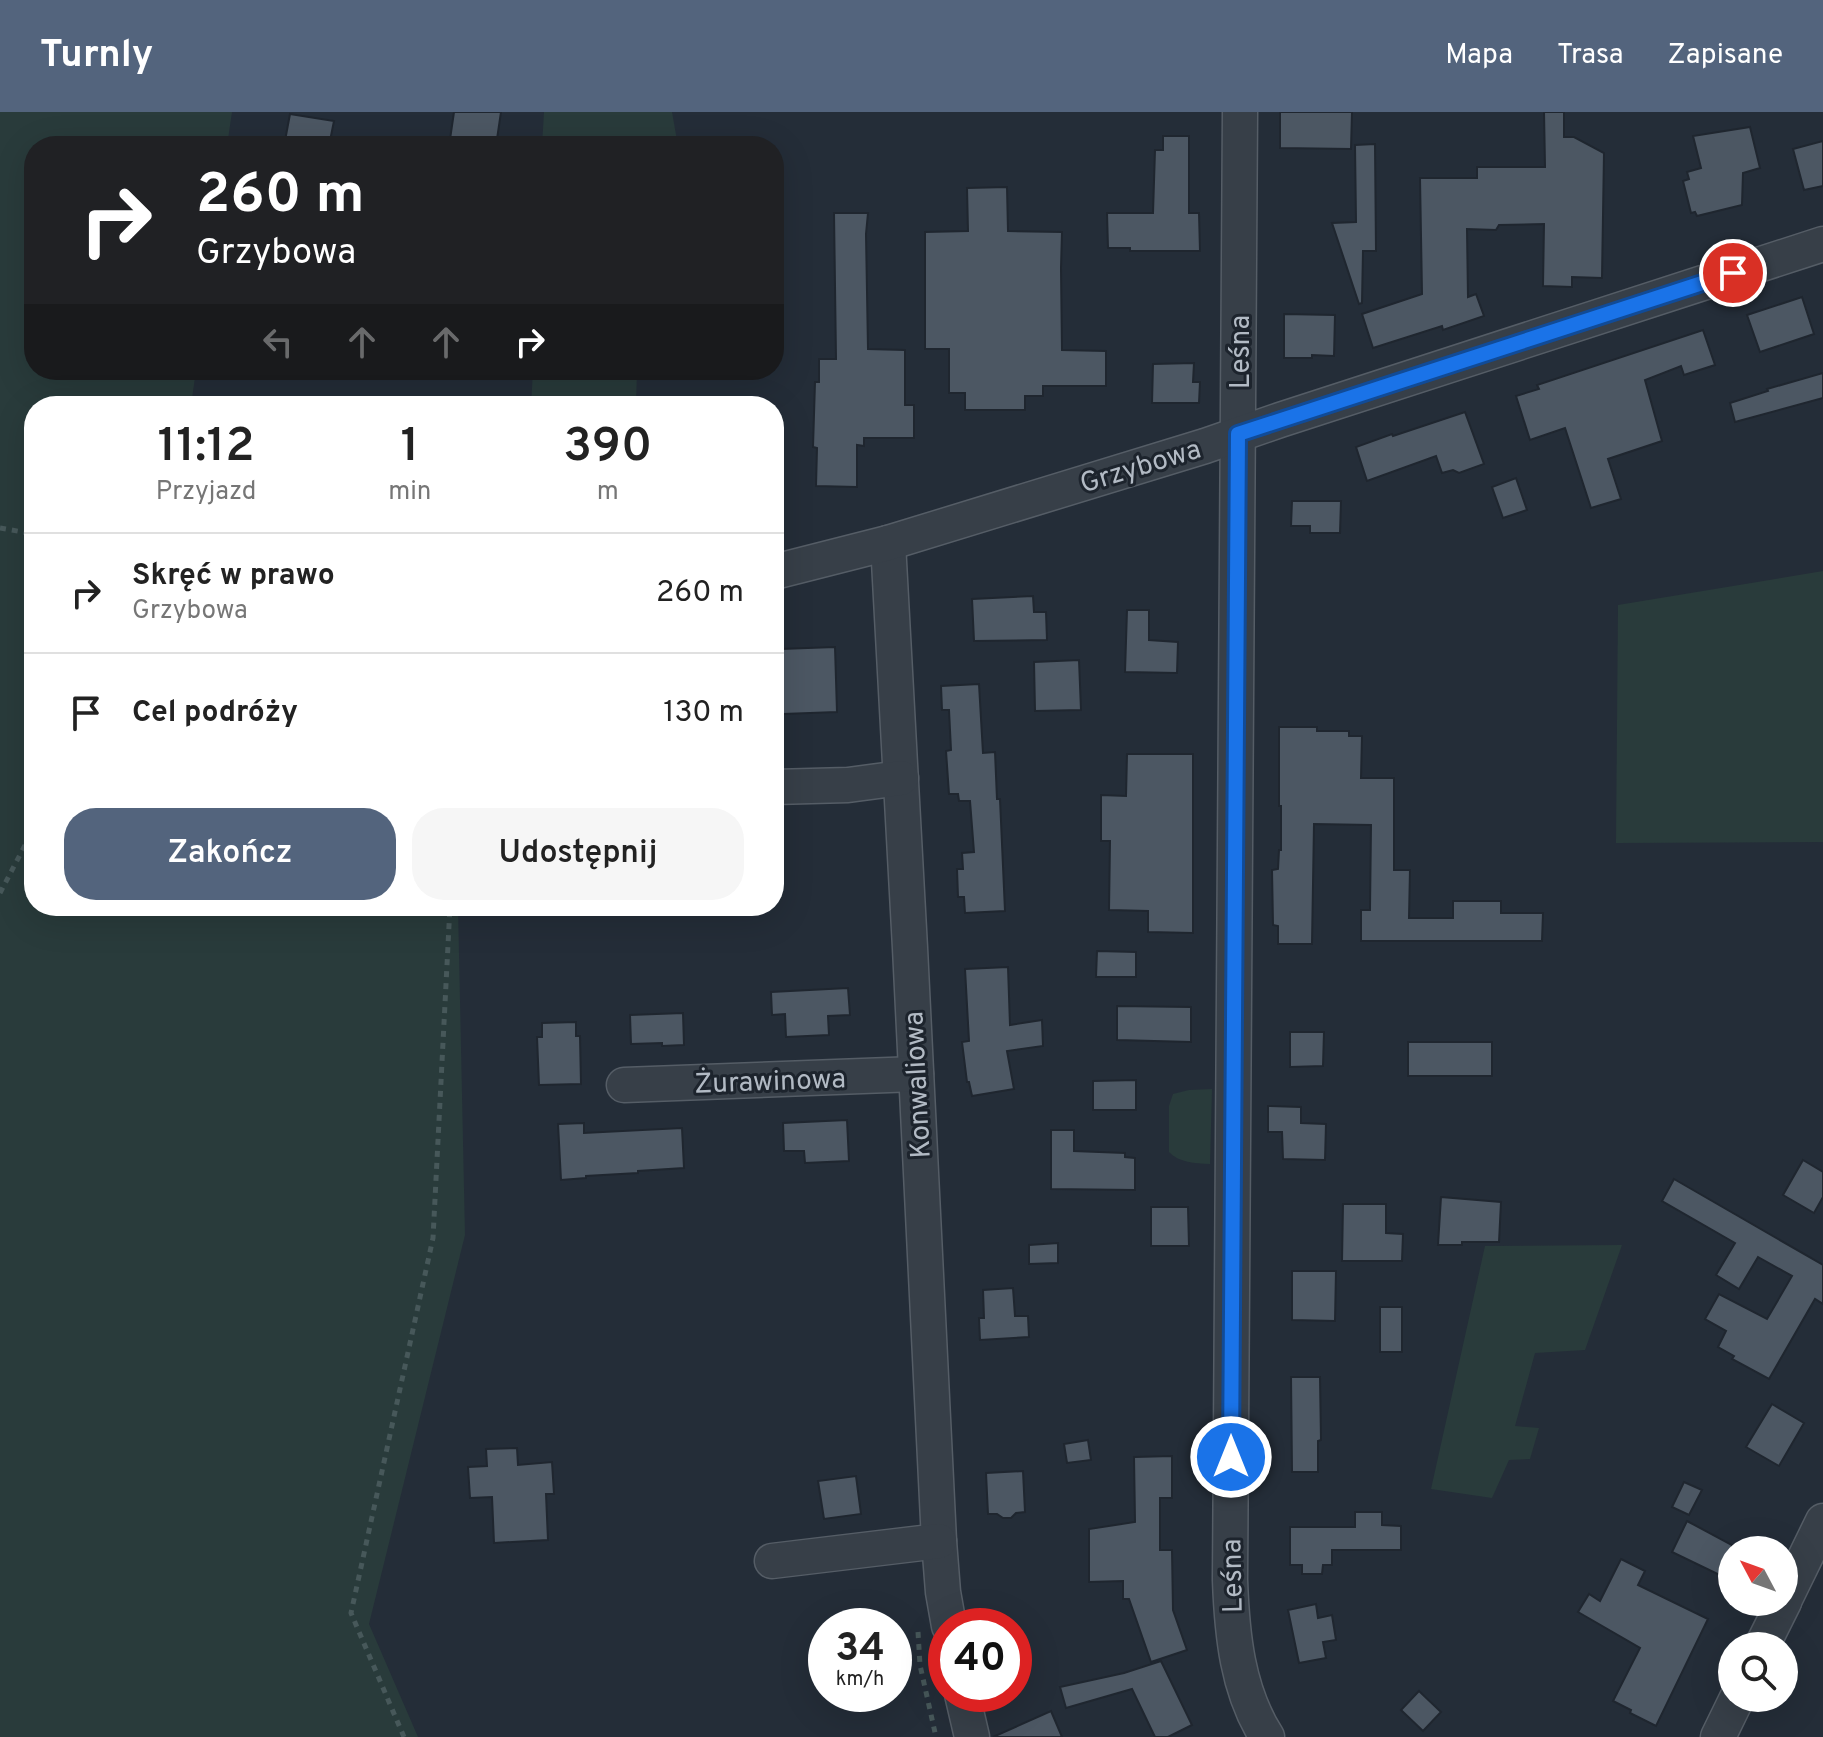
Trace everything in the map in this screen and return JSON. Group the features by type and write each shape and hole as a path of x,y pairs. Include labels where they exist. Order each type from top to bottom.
{"street":[{"name":"Leśna","path":"1240,112 1231,1592 1236,1659 1251,1705 1267,1737"},
{"name":"Grzybowa","path":"784,569 888,543 1205,446 1823,244"},
{"name":"Konwaliowa","path":"888,543 939,1541 946,1608"},
{"path":"784,787 848,785 901,778"},
{"name":"Żurawinowa","path":"624,1085 916,1074"},
{"path":"1798,1573 1823,1521"},
{"path":"772,1561 939,1541"},
{"path":"966,1712 972,1737"},
{"path":"1718,1737 1730,1712"}],"path":[{"path":"0,528 24,532"},
{"path":"0,893 24,847"},
{"path":"404,1737 351,1613 433,1238 449,916"}],"shaded area":[{"path":"0,112 232,112 228,136 24,136 24,380 195,380 192,396 24,396 24,916 458,916 465,1235 369,1624 418,1737 0,1737"},
{"path":"544,112 672,112 676,136 543,136"},
{"path":"532,380 637,380 636,396 532,396"},
{"path":"1823,571 1823,842 1616,843 1618,605"},
{"path":"1212,1089 1210,1164 1178,1158 1169,1152 1169,1106 1173,1094"},
{"path":"1622,1245 1585,1350 1535,1353 1515,1426 1539,1428 1530,1459 1509,1460 1492,1498 1431,1489 1485,1246"}],"building":[{"path":"454,112 501,112 497,136 450,136"},
{"path":"1280,112 1352,112 1351,149 1280,148"},
{"path":"1544,112 1564,112 1564,137 1574,137 1604,153 1602,278 1572,277 1572,287 1543,286 1544,224 1499,225 1496,230 1467,229 1468,297 1476,294 1484,316 1373,348 1362,314 1422,294 1420,178 1477,178 1477,167 1545,167"},
{"path":"290,114 334,121 331,136 286,136"},
{"path":"1750,127 1760,168 1743,173 1742,205 1697,216 1695,212 1691,213 1683,181 1689,179 1687,172 1701,168 1693,136"},
{"path":"1163,136 1189,136 1189,213 1199,213 1200,251 1108,248 1107,213 1153,213 1155,150 1163,150"},
{"path":"1823,141 1823,186 1804,190 1793,149"},
{"path":"1375,144 1376,251 1363,251 1362,303 1359,304 1332,223 1356,222 1355,145"},
{"path":"1007,187 1008,231 1062,232 1062,350 1106,351 1106,386 1043,386 1043,396 1025,396 1025,410 965,410 965,393 949,393 949,349 925,349 925,232 968,231 967,188"},
{"path":"834,213 868,213 868,349 905,350 905,405 914,405 914,438 864,438 864,446 857,445 857,487 816,486 817,448 813,447 815,382 819,382 819,359 836,359"},
{"path":"1802,297 1814,334 1760,352 1747,315"},
{"path":"1284,314 1335,315 1334,356 1284,358"},
{"path":"1703,330 1715,365 1684,375 1681,366 1645,380 1662,441 1608,459 1621,499 1591,508 1565,428 1530,440 1516,396 1539,389 1537,385"},
{"path":"1194,363 1193,382 1200,382 1199,403 1152,403 1153,364"},
{"path":"1823,373 1823,398 1735,422 1730,403"},
{"path":"1465,412 1484,464 1459,473 1453,470 1442,473 1436,456 1367,481 1356,447"},
{"path":"1516,478 1527,510 1503,518 1492,487"},
{"path":"1292,501 1341,501 1340,533 1310,533 1310,526 1291,526"},
{"path":"1033,596 1034,612 1046,612 1047,640 974,641 972,599"},
{"path":"1127,610 1149,610 1149,640 1178,642 1177,673 1125,672"},
{"path":"835,647 837,712 784,714 784,649"},
{"path":"1079,660 1081,710 1035,711 1034,662"},
{"path":"979,684 983,753 995,752 1005,911 965,913 964,897 958,897 957,869 963,869 962,853 974,852 970,801 959,801 958,794 949,794 946,751 951,750 949,710 942,710 941,686"},
{"path":"1279,727 1317,727 1317,731 1349,731 1349,736 1362,736 1361,778 1394,778 1394,870 1410,870 1409,918 1453,918 1453,901 1501,901 1501,913 1543,913 1542,941 1361,941 1361,910 1370,910 1371,825 1314,824 1312,944 1278,944 1278,926 1273,925 1272,870 1278,869 1281,850"},
{"path":"1127,754 1193,754 1193,933 1148,932 1148,911 1109,910 1110,841 1101,841 1101,795 1126,796"},
{"path":"1097,951 1136,952 1136,977 1096,977"},
{"path":"1008,967 1010,1025 1042,1020 1043,1046 1007,1051 1014,1089 972,1096 962,1042 969,1041 965,969"},
{"path":"848,988 850,1015 828,1016 829,1035 786,1037 785,1014 772,1015 771,992"},
{"path":"1117,1006 1191,1007 1191,1042 1117,1040"},
{"path":"683,1013 684,1045 631,1044 630,1015"},
{"path":"576,1022 576,1036 580,1036 581,1084 539,1085 537,1037 542,1037 542,1023"},
{"path":"1290,1032 1324,1032 1323,1066 1290,1067"},
{"path":"1408,1042 1492,1042 1492,1076 1408,1076"},
{"path":"1136,1080 1136,1110 1093,1110 1093,1081"},
{"path":"1268,1106 1301,1107 1301,1123 1326,1124 1325,1160 1283,1159 1282,1132 1268,1132"},
{"path":"847,1120 849,1161 805,1163 804,1151 784,1151 783,1123"},
{"path":"584,1123 584,1133 682,1128 684,1168 561,1180 558,1124"},
{"path":"1051,1130 1074,1130 1074,1151 1125,1153 1125,1157 1135,1158 1135,1190 1051,1189"},
{"path":"1803,1160 1823,1172 1823,1197 1814,1213 1783,1195"},
{"path":"1674,1179 1823,1265 1823,1304 1815,1299 1769,1379 1732,1359 1734,1356 1718,1347 1726,1331 1705,1319 1719,1294 1767,1319 1792,1276 1758,1257 1739,1289 1716,1275 1735,1243 1662,1201"},
{"path":"1441,1197 1501,1202 1499,1242 1438,1245"},
{"path":"1343,1204 1386,1204 1386,1233 1403,1234 1402,1261 1342,1261"},
{"path":"1151,1207 1188,1207 1189,1246 1151,1246"},
{"path":"1058,1243 1058,1263 1029,1264 1029,1245"},
{"path":"1292,1271 1336,1271 1335,1321 1292,1320"},
{"path":"1013,1288 1015,1316 1028,1316 1029,1337 980,1340 979,1318 984,1318 983,1290"},
{"path":"1380,1307 1402,1307 1402,1352 1380,1352"},
{"path":"1291,1377 1320,1377 1318,1472 1292,1472"},
{"path":"1772,1404 1804,1423 1779,1466 1746,1447"},
{"path":"1088,1440 1091,1460 1067,1463 1064,1444"},
{"path":"517,1448 518,1465 552,1462 554,1494 546,1494 548,1540 494,1543 492,1497 470,1498 468,1467 487,1466 486,1449"},
{"path":"1172,1456 1172,1498 1160,1498 1160,1550 1172,1550 1173,1610 1187,1650 1151,1662 1129,1599 1123,1599 1123,1581 1089,1582 1089,1529 1135,1522 1134,1457"},
{"path":"1023,1471 1025,1512 1016,1513 1011,1518 988,1514 986,1473"},
{"path":"856,1476 861,1514 824,1519 818,1481"},
{"path":"1684,1482 1702,1490 1689,1515 1672,1507"},
{"path":"1355,1512 1382,1512 1382,1525 1401,1526 1401,1550 1332,1550 1332,1565 1323,1565 1322,1574 1302,1574 1302,1565 1290,1565 1290,1527 1355,1527"},
{"path":"1687,1521 1718,1538 1718,1574 1672,1552"},
{"path":"1621,1559 1645,1571 1638,1585 1708,1619 1656,1726 1613,1701 1640,1648 1578,1612 1589,1594 1600,1601"},
{"path":"1316,1604 1318,1618 1332,1615 1336,1640 1323,1642 1326,1658 1299,1663 1288,1610"},
{"path":"1161,1661 1192,1725 1168,1737 1155,1737 1132,1689 1066,1708 1060,1687"},
{"path":"1419,1691 1441,1712 1423,1731 1401,1710"},
{"path":"1051,1711 1062,1737 993,1737"}],"route":[{"path":"1231,1457 1238,434 1733,273"}]}
